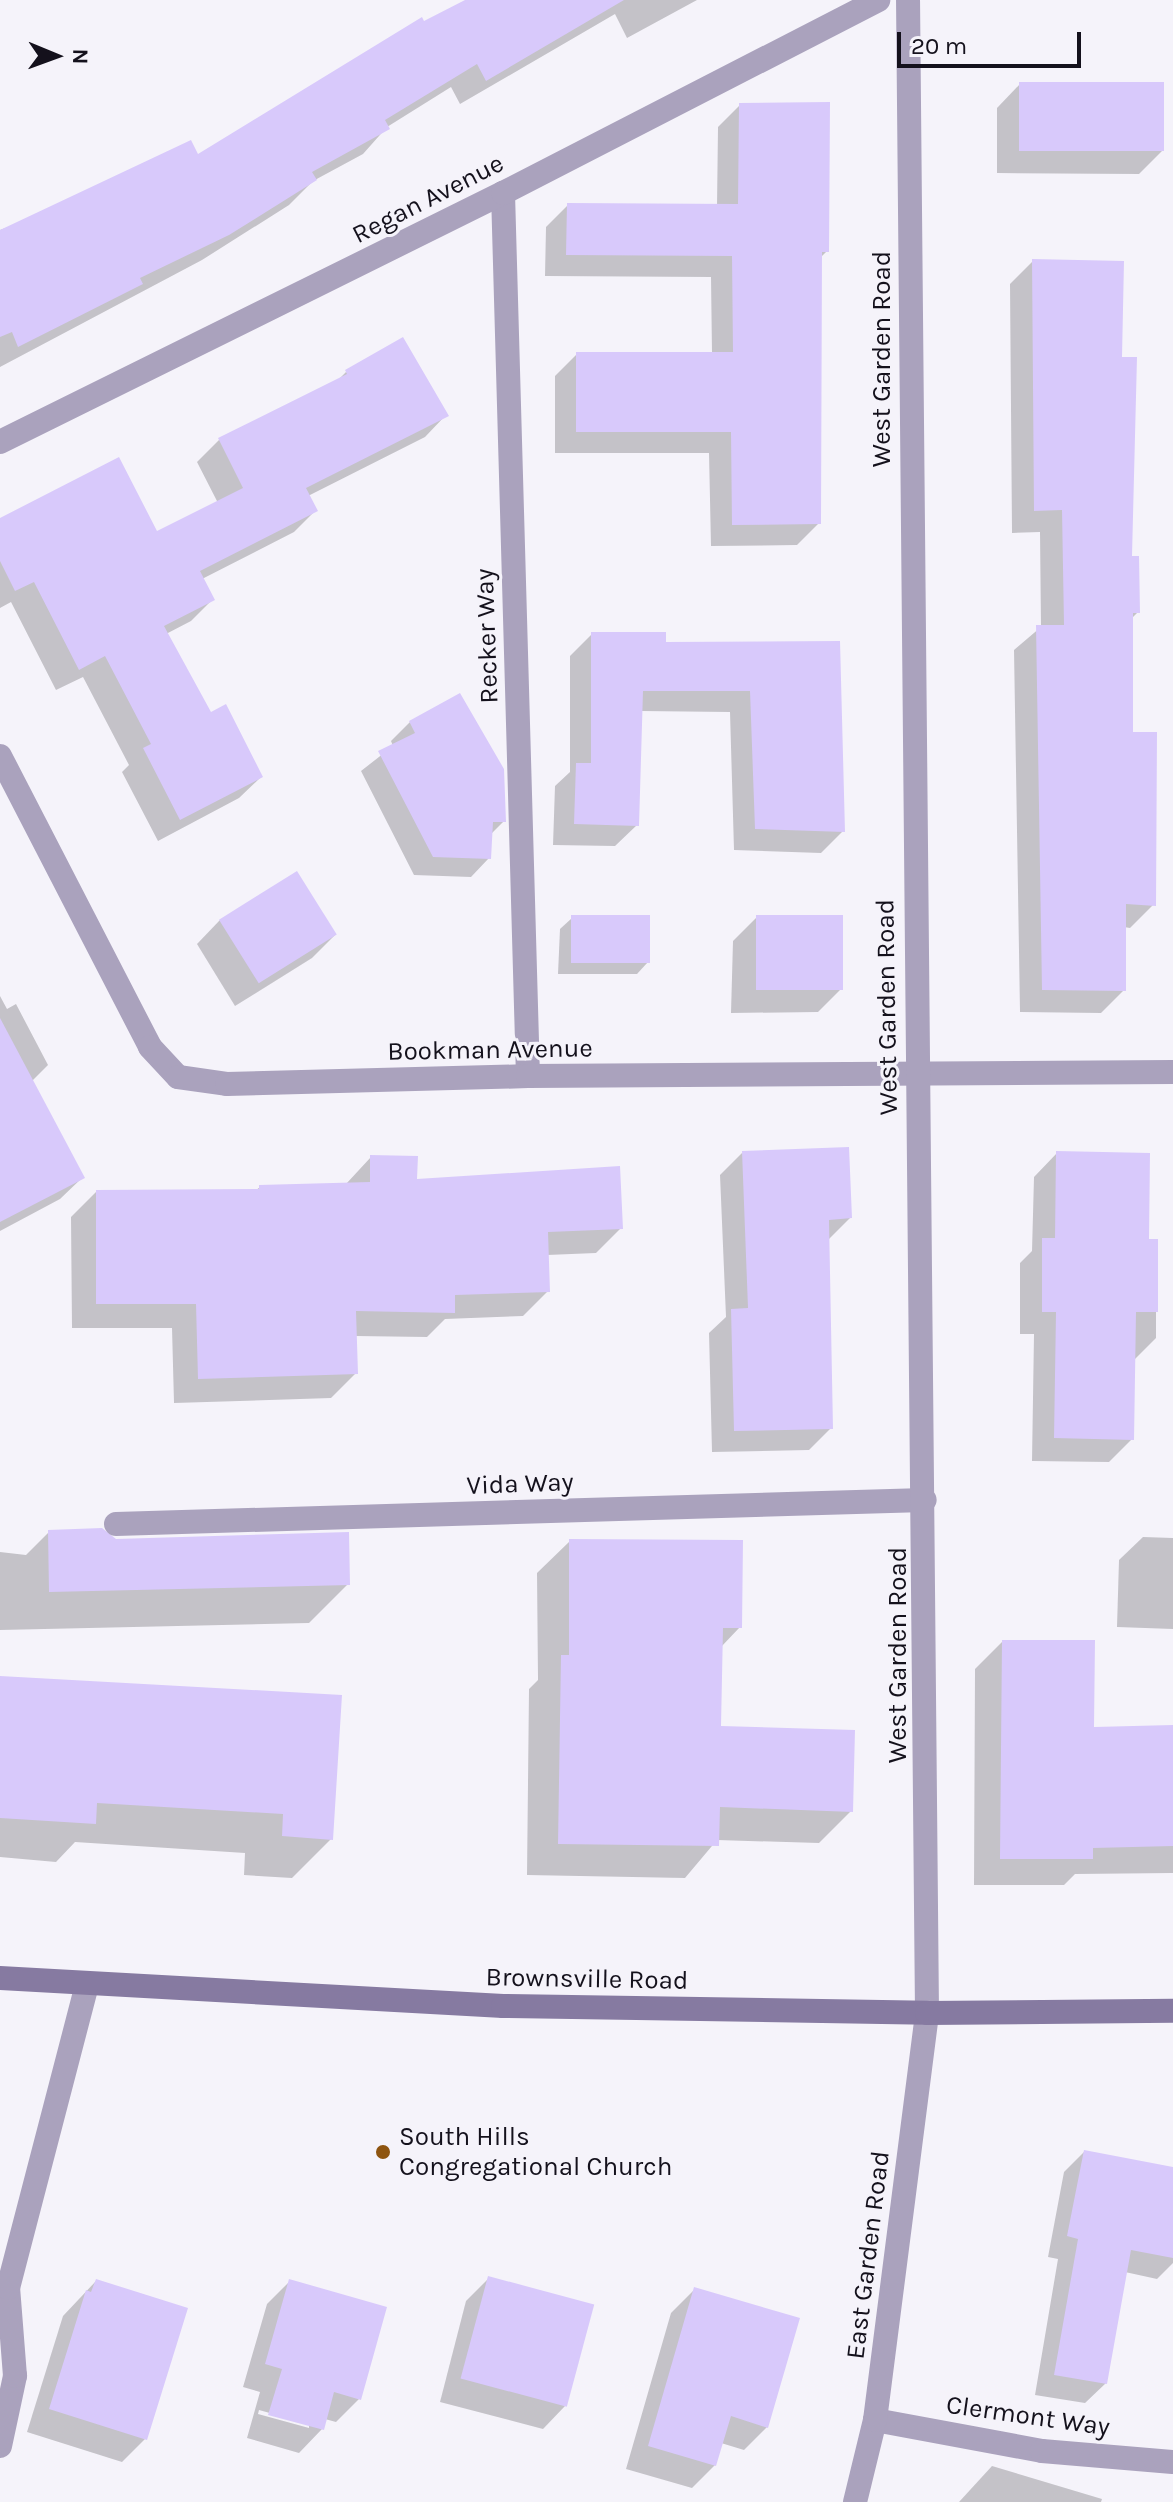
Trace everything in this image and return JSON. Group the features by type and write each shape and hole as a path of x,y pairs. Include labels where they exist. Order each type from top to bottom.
{"main road":[{"name":"Brownsville Road","path":"0,1978 503,2006 927,2013 1173,2011"}],"street":[{"name":"Regan Avenue","path":"0,442 503,193 878,0"},
{"name":"West Garden Road","path":"908,0 915,1075 925,1500 927,2013"},
{"name":"Recker Way","path":"503,193 528,1076"},
{"name":"Bookman Avenue","path":"0,756 150,1047 178,1077 227,1084 528,1076 1173,1072"},
{"name":"Vida Way","path":"116,1524 925,1500"},
{"path":"0,2446 15,2376 8,2288 87,1984"},
{"name":"East Garden Road","path":"855,2502 875,2420 927,2013"},
{"name":"Clermont Way","path":"875,2420 1042,2451 1173,2462"}],"building":[{"path":"465,0 624,0 486,81 477,64 385,120 390,129 312,172 317,180 229,235 140,278 143,284 18,347 12,332 0,337 0,230 191,140 198,154 422,17 424,21"},
{"path":"1019,82 1164,82 1164,151 1019,151"},
{"path":"830,102 829,252 822,252 821,524 732,525 731,432 576,432 576,352 733,352 732,256 566,255 567,203 738,204 739,103"},
{"path":"1032,259 1124,261 1122,357 1137,357 1132,556 1139,556 1140,613 1133,613 1133,732 1157,732 1156,906 1126,904 1126,991 1042,990 1036,625 1064,625 1062,510 1034,511"},
{"path":"403,337 449,416 306,488 318,511 200,571 215,600 164,626 211,712 226,704 263,777 180,820 143,748 151,744 105,656 79,670 34,582 15,591 0,561 0,518 119,457 157,531 243,488 218,438 347,374 345,370"},
{"path":"591,632 666,632 666,642 840,641 845,832 755,829 750,691 643,691 639,826 574,824 576,763 591,763"},
{"path":"460,693 504,769 506,822 493,822 491,859 433,857 378,751 415,733 409,721"},
{"path":"297,871 337,935 259,983 219,920"},
{"path":"571,915 650,915 650,963 571,963"},
{"path":"756,915 843,915 843,990 756,990"},
{"path":"0,1018 85,1178 0,1222"},
{"path":"849,1147 852,1218 829,1220 833,1429 734,1431 731,1309 748,1308 742,1151"},
{"path":"1056,1151 1150,1153 1149,1239 1158,1239 1158,1312 1136,1312 1134,1440 1054,1438 1056,1312 1042,1312 1042,1238 1055,1238"},
{"path":"370,1155 418,1156 417,1179 620,1166 623,1229 548,1232 550,1292 455,1295 455,1313 356,1311 358,1374 198,1379 196,1304 96,1304 96,1190 259,1189 259,1185 370,1182"},
{"path":"102,1528 116,1539 349,1532 350,1585 49,1592 48,1530"},
{"path":"569,1539 743,1540 742,1628 723,1628 721,1726 855,1730 853,1812 720,1807 719,1846 558,1844 561,1655 569,1655"},
{"path":"1002,1640 1095,1640 1094,1727 1173,1725 1173,1846 1093,1848 1093,1859 1000,1859"},
{"path":"0,1676 342,1695 333,1840 282,1836 283,1814 97,1803 96,1824 0,1818"},
{"path":"1084,2150 1173,2167 1173,2258 1131,2250 1107,2384 1054,2375 1078,2239 1067,2236"},
{"path":"488,2276 594,2304 567,2407 461,2378"},
{"path":"96,2279 188,2308 147,2440 49,2409 86,2290 91,2292"},
{"path":"289,2279 387,2307 361,2400 334,2392 324,2430 268,2415 282,2369 265,2364"},
{"path":"694,2287 800,2318 768,2428 731,2416 716,2466 648,2446"}],"place":[{"name":"South Hills Congregational Church","path":"383,2152"}]}
